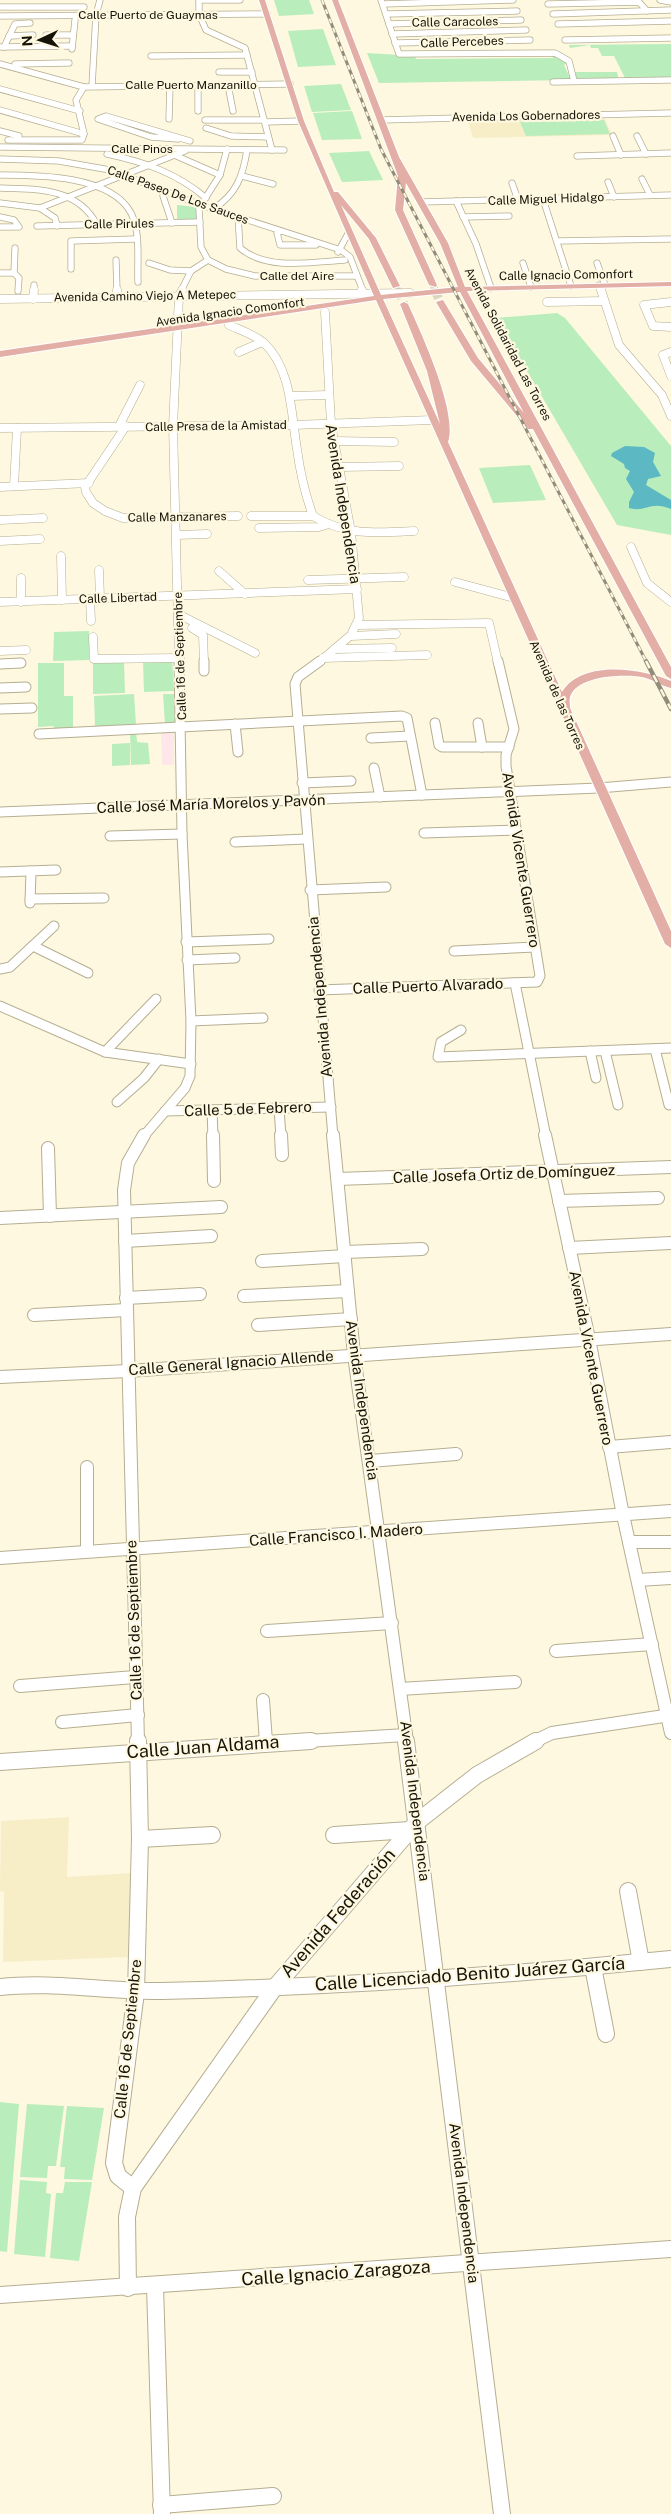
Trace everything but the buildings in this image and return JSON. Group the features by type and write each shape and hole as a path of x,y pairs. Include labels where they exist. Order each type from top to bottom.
{"main road":[{"path":"264,1 301,121 329,189 373,283 379,301 432,420 445,445"},
{"name":"Avenida Solidaridad Las Torres","path":"335,1 396,159 403,182 398,199 399,210 433,285"},
{"name":"Avenida Solidaridad Las Torres","path":"396,159 444,243 460,285 545,440"},
{"path":"329,189 342,200 372,238 396,286"},
{"path":"373,283 389,289 437,287 448,284 484,289"},
{"name":"Calle Ignacio Comonfort","path":"460,285 484,289 671,284"},
{"name":"Avenida Ignacio Comonfort","path":"379,301 410,293 460,285"},
{"name":"Avenida Ignacio Comonfort","path":"0,354 180,329 229,325 325,312 349,305 460,285"},
{"name":"Calle Ignacio Comonfort","path":"484,289 531,286 671,288"},
{"path":"479,319 474,295 484,289"},
{"path":"349,305 361,292"},
{"path":"329,293 338,297 339,300 336,304"},
{"name":"Avenida Solidaridad Las Torres","path":"440,302 474,359 524,420 545,440"},
{"name":"Avenida Ignacio Comonfort","path":"0,359 336,304 349,305"},
{"path":"404,304 429,364 444,422 445,445"},
{"path":"349,305 366,308"},
{"path":"545,440 671,676"},
{"name":"Avenida de las Torres","path":"445,445 671,944"},
{"path":"564,711 565,696 571,687 579,681 594,676 621,673 645,675 671,685"}],"street":[{"path":"67,90 82,90 92,86 97,13 100,0"},
{"path":"240,0 199,0 198,15 201,23 209,32 244,47 272,150"},
{"path":"536,53 513,0 382,2 397,52 402,54 536,53 560,55 569,62 574,81"},
{"path":"660,0 671,2"},
{"path":"452,2 456,12"},
{"path":"647,11 641,3 547,2 565,41 671,38"},
{"path":"0,7 84,7"},
{"path":"553,14 671,10"},
{"path":"97,13 128,11"},
{"path":"386,14 517,11"},
{"name":"Calle Puerto de Guaymas","path":"0,16 97,13 149,15 267,14"},
{"path":"149,15 149,22 180,21"},
{"path":"2,47 16,24 41,23 42,16"},
{"name":"Calle Caracoles","path":"389,24 521,20"},
{"path":"558,24 671,21"},
{"path":"66,23 74,22 71,49"},
{"path":"621,22 630,39"},
{"path":"652,22 661,38"},
{"path":"589,23 597,39"},
{"path":"392,34 526,30"},
{"path":"46,35 74,34"},
{"path":"9,36 33,35"},
{"name":"Calle Percebes","path":"395,44 530,40"},
{"path":"2,47 71,49"},
{"path":"0,53 71,49"},
{"path":"151,56 247,55"},
{"path":"9,57 36,57"},
{"path":"0,64 69,63"},
{"path":"0,64 82,90"},
{"path":"219,72 252,72"},
{"path":"552,82 671,80"},
{"name":"Calle Puerto Manzanillo","path":"92,86 290,84"},
{"path":"169,120 170,85"},
{"path":"198,85 198,111"},
{"path":"228,85 233,111"},
{"path":"1,90 80,111"},
{"path":"82,90 76,100 80,111 84,136"},
{"path":"0,110 84,136"},
{"path":"40,208 189,149 190,138 160,138 102,118 93,111"},
{"name":"Avenida Los Gobernadores","path":"381,121 671,114"},
{"path":"102,118 178,139"},
{"path":"206,120 301,121"},
{"path":"206,128 223,134 268,136"},
{"path":"0,131 33,140"},
{"path":"0,140 33,140 84,136"},
{"path":"613,136 621,154"},
{"path":"637,136 646,154"},
{"name":"Calle Pinos","path":"0,147 284,150"},
{"path":"73,149 118,156 150,165 186,181 206,198"},
{"path":"154,149 175,155 220,175"},
{"path":"149,263 165,269 190,271 208,260 201,247 200,206 220,175 227,149"},
{"path":"214,209 226,203 235,193 242,176 247,150"},
{"path":"577,156 671,153"},
{"name":"Calle Paseo De Los Sauces","path":"0,160 73,165 124,175 200,206 238,218"},
{"path":"0,175 55,178 95,186 122,201 132,215 134,224 138,282"},
{"name":"Calle Paseo De Los Sauces","path":"124,175 163,196 238,218 343,255"},
{"path":"242,176 273,184"},
{"path":"642,179 650,196"},
{"path":"608,182 614,197"},
{"path":"512,183 518,200"},
{"path":"0,188 36,190 67,197 88,209 98,224"},
{"name":"Calle Miguel Hidalgo","path":"422,202 671,195"},
{"name":"Calle Paseo De Los Sauces","path":"163,196 170,209 172,223"},
{"path":"543,199 571,286"},
{"path":"456,202 476,244 484,289"},
{"path":"0,203 40,208 56,218 58,226"},
{"path":"463,217 509,216"},
{"path":"0,217 14,220 19,227 0,227"},
{"path":"238,218 240,248 250,257 274,262 343,255"},
{"name":"Calle Pirules","path":"37,226 200,222"},
{"path":"279,232 278,243 282,246 316,245"},
{"name":"Calle Paseo De Los Sauces","path":"279,232 343,255 362,259"},
{"path":"349,232 343,255 361,292"},
{"path":"71,269 71,241 135,239"},
{"path":"557,242 671,239"},
{"path":"14,273 16,248"},
{"path":"116,260 117,297"},
{"name":"Calle del Aire","path":"208,260 226,269 255,276 354,276"},
{"path":"523,263 531,286"},
{"path":"597,263 604,300 619,345 659,391 671,416"},
{"name":"Calle 16 de Septiembre","path":"134,2188 118,2176 114,2163 136,1992 140,1839 124,1211 128,1163 139,1141 187,1084 191,1064 191,1021 182,834 182,726 173,426 180,329 179,296 190,271"},
{"path":"0,273 14,273 19,278 18,291"},
{"path":"33,298 34,285"},
{"name":"Avenida Camino Viejo A Metepec","path":"0,299 361,292 379,301"},
{"path":"547,302 604,300"},
{"path":"671,302 649,303 644,306 653,326 671,327"},
{"name":"Avenida Independencia","path":"325,312 331,424 351,532 359,625 351,636 298,677 295,684 310,890 354,1355 381,1533 406,1735 414,1826 436,1977 502,2514"},
{"path":"229,325 262,342 272,352 280,367 291,396 293,425 313,516"},
{"path":"239,352 262,342"},
{"path":"671,352 663,355 671,376"},
{"path":"0,487 88,482 123,426 140,386"},
{"path":"291,396 328,395"},
{"name":"Calle Presa de la Amistad","path":"0,428 293,425 432,420"},
{"path":"14,486 17,428"},
{"path":"334,441 394,442"},
{"path":"340,467 399,466"},
{"name":"Calle Manzanares","path":"88,482 84,491 87,496 112,516 123,518 238,516"},
{"path":"251,516 313,516 351,532 414,531"},
{"path":"0,520 43,518"},
{"path":"259,528 319,527 330,524"},
{"path":"177,535 207,534"},
{"path":"0,541 40,539"},
{"path":"631,547 647,583 671,602"},
{"path":"61,556 62,600"},
{"path":"99,570 100,598"},
{"path":"219,571 246,594"},
{"path":"308,580 356,584 404,576"},
{"path":"20,602 21,578"},
{"path":"455,582 514,598"},
{"name":"Calle Libertad","path":"0,602 246,594 356,584"},
{"path":"90,599 91,621"},
{"path":"178,614 210,632 255,653"},
{"name":"Avenida Vicente Guerrero","path":"359,625 488,622 514,729 506,766 540,976 537,982"},
{"path":"179,623 203,635 204,671"},
{"path":"351,636 396,634"},
{"path":"93,636 94,659 180,658"},
{"path":"335,649 392,648"},
{"path":"0,651 26,650"},
{"path":"319,661 427,655"},
{"path":"319,661 408,662"},
{"path":"0,664 21,664"},
{"path":"0,688 26,687"},
{"path":"0,709 32,708"},
{"path":"39,734 402,716 407,718 422,795"},
{"path":"435,723 440,746 509,747"},
{"path":"478,723 482,748"},
{"path":"235,724 238,752"},
{"path":"371,738 410,736"},
{"path":"374,768 380,797"},
{"path":"302,783 351,781"},
{"name":"Calle José María Morelos y Pavón","path":"0,812 599,788 671,782"},
{"path":"424,833 516,830"},
{"path":"110,836 182,834"},
{"path":"235,842 306,839"},
{"path":"0,872 56,870"},
{"path":"31,871 30,901 104,898"},
{"path":"310,890 386,887"},
{"path":"0,969 10,967 54,926"},
{"path":"186,942 269,939"},
{"path":"33,946 88,973"},
{"path":"454,950 535,947"},
{"path":"187,960 235,958"},
{"name":"Calle Puerto Alvarado","path":"319,990 537,982"},
{"name":"Avenida Vicente Guerrero","path":"515,984 589,1339 623,1515 669,1715 671,1733"},
{"path":"106,1052 156,999"},
{"path":"0,1006 106,1052 191,1064"},
{"path":"191,1021 263,1018"},
{"path":"460,1030 441,1042 438,1048 438,1057 671,1048"},
{"path":"655,1049 669,1105"},
{"path":"590,1051 596,1078"},
{"path":"605,1051 618,1105"},
{"path":"117,1102 144,1078 159,1059"},
{"name":"Calle 5 de Febrero","path":"165,1111 330,1107"},
{"path":"279,1108 282,1155"},
{"path":"212,1110 214,1181"},
{"path":"48,1148 50,1216"},
{"name":"Calle Josefa Ortiz de Domínguez","path":"338,1178 553,1173 671,1167"},
{"path":"559,1201 658,1198"},
{"path":"0,1218 221,1207"},
{"path":"125,1240 211,1236"},
{"path":"569,1248 671,1243"},
{"path":"262,1261 422,1248"},
{"path":"244,1296 348,1291"},
{"path":"34,1315 200,1294"},
{"path":"258,1324 351,1318"},
{"name":"Calle General Ignacio Allende","path":"0,1377 128,1371 671,1334"},
{"path":"609,1447 671,1442"},
{"path":"370,1461 456,1454"},
{"path":"87,1467 87,1551"},
{"name":"Calle Francisco I. Madero","path":"0,1558 132,1547 381,1533 671,1511"},
{"path":"629,1542 671,1542"},
{"path":"638,1580 671,1578"},
{"path":"267,1631 392,1623"},
{"path":"556,1651 652,1644"},
{"path":"20,1686 135,1677"},
{"path":"400,1688 515,1682"},
{"path":"263,1700 266,1742"},
{"name":"Avenida Federación","path":"134,2188 275,1987 414,1826 476,1775 520,1748 552,1733 669,1715"},
{"path":"62,1722 138,1716"},
{"name":"Calle Juan Aldama","path":"0,1762 266,1742 406,1735"},
{"path":"334,1835 414,1826"},
{"path":"140,1839 212,1835"},
{"path":"628,1891 642,1962"},
{"name":"Calle Licenciado Benito Juárez García","path":"0,1987 43,1985 136,1992 275,1987 594,1967 671,1959"},
{"path":"594,1967 606,2034"},
{"path":"128,2288 127,2217 134,2188"},
{"name":"Calle Ignacio Zaragoza","path":"0,2295 128,2288 671,2249"},
{"path":"155,2286 162,2510 272,2496"}],"shaded area":[{"path":"605,119 612,135 473,138 468,122"},
{"path":"174,729 174,765 162,765 161,730"},
{"path":"69,1817 67,1877 131,1873 129,1957 3,1962 4,1892 0,1891 1,1821"}],"green space":[{"path":"274,0 309,0 314,14 279,16"},
{"path":"323,29 336,65 298,67 288,31"},
{"path":"671,44 671,79 626,80 614,56 602,56 598,48 591,48 590,45 570,48 569,45"},
{"path":"367,53 415,56 416,59 553,58 551,53 567,63 564,65 571,80 379,83"},
{"path":"575,72 617,72 619,80 577,80"},
{"path":"341,84 351,110 312,112 304,86"},
{"path":"352,111 362,139 322,140 313,113"},
{"path":"604,120 610,134 526,136 520,122"},
{"path":"369,151 383,180 342,182 329,153"},
{"path":"177,205 197,207 196,220 177,221"},
{"path":"557,313 565,318 671,446 671,535 617,525 496,318"},
{"path":"530,465 546,500 493,503 479,468"},
{"path":"89,631 89,660 53,661 54,632"},
{"path":"172,659 174,691 144,692 143,661"},
{"path":"124,661 125,693 93,694 93,663"},
{"path":"38,663 64,663 64,696 73,696 73,728 56,730 53,726 38,727"},
{"path":"134,694 136,725 95,727 94,696"},
{"path":"163,694 174,694 175,724 165,724"},
{"path":"136,731 137,742 148,743 150,764 131,765 130,732"},
{"path":"130,743 130,765 112,766 112,744"},
{"path":"0,2102 19,2104 7,2252 0,2251"},
{"path":"27,2104 64,2106 56,2166 48,2166 47,2178 20,2177"},
{"path":"67,2106 104,2108 92,2180 64,2179 65,2167 60,2167"},
{"path":"20,2180 47,2182 46,2193 51,2194 45,2257 14,2254"},
{"path":"65,2182 92,2182 79,2261 50,2258 56,2193 63,2193"}],"water":[{"path":"625,446 644,447 655,453 653,462 661,476 648,479 646,485 671,500 671,509 658,506 640,509 629,508 629,502 634,492 626,479 630,471 625,468 624,464 611,456 612,453"}],"tunnel":[{"path":"433,285 436,291"},
{"path":"396,286 398,291"},
{"path":"398,290 404,304"},
{"path":"435,290 440,302"}],"railway":[{"path":"322,0 381,149 647,663"},
{"path":"646,661 671,709"}]}
